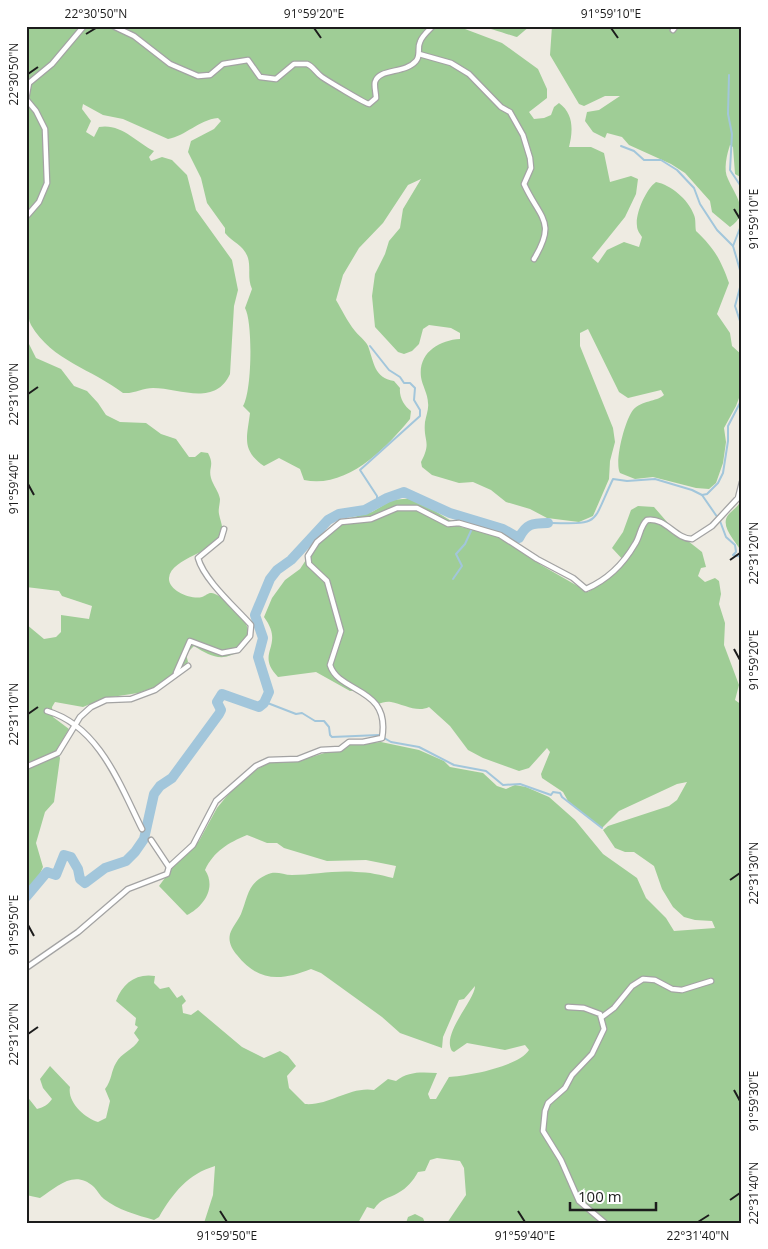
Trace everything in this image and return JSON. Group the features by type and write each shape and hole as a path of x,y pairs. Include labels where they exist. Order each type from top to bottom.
{"street":[{"path":"26,217 39,202 47,183 46,136 42,121 26,99 28,87 34,78 52,64 84,26"},
{"path":"114,26 134,36 170,64 198,76 210,76 223,64 243,60 250,62 260,76 276,79 294,64 307,64 320,76 351,93 366,104 370,104 376,98 375,82 381,74 406,68 415,62 419,54 421,40 432,26"},
{"path":"419,54 451,63 469,74 501,107 510,112 524,135 531,168 524,184 543,219 546,233 534,259"},
{"path":"26,968 78,932 128,889 162,878 167,874 169,867 193,846 216,801 256,766 269,760 298,759 321,750 340,749 349,742 363,742 382,738 380,710 368,696 332,672 330,665 341,631 327,581 309,564 308,556 317,542 336,525 349,520 378,518 397,508 417,508 448,524 459,523 500,535 537,559 573,578 586,590 609,576 623,560 636,543 647,520 660,521 683,537 692,539 712,526 738,498 742,482"},
{"path":"176,673 190,641 222,652 238,650 250,636 251,625 230,600 217,590 198,558 221,539 224,529"},
{"path":"26,768 58,753 84,712 91,707 106,700 131,699 149,693 188,666"},
{"path":"47,711 76,725 99,749 142,829"},
{"path":"151,840 169,867"},
{"path":"602,1017 614,1008 632,986 644,979 655,980 672,988 682,990 711,981"},
{"path":"568,1007 584,1008 600,1014 604,1028 595,1048 564,1088 548,1104 544,1111 543,1131 561,1160 579,1201 605,1223"}],"green space":[{"path":"26,26 476,26 465,29 502,43 538,69 547,89 547,98 529,112 534,119 551,115 554,107 559,103 564,107 570,118 571,135 569,147 591,147 604,153 610,182 631,176 638,179 636,194 625,217 592,258 598,263 607,250 624,242 639,247 642,237 637,227 639,209 645,196 656,182 673,190 688,204 695,217 696,231 708,243 720,261 729,283 717,314 730,333 732,346 742,355 742,374 739,380 742,390 724,428 726,442 723,463 716,483 709,489 696,488 653,477 635,479 620,473 618,460 624,431 633,410 641,404 664,395 661,390 628,398 619,392 588,329 580,333 580,346 613,428 615,442 610,461 609,479 593,516 579,522 547,518 530,509 506,502 491,490 473,482 459,483 432,475 422,467 421,462 427,445 425,422 428,405 421,377 421,369 426,355 432,349 445,342 460,339 460,333 451,328 429,325 423,329 419,344 412,351 404,354 398,352 375,327 372,296 375,274 389,241 400,228 403,209 421,179 408,185 383,223 359,248 343,275 336,300 356,333 368,346 379,373 382,377 394,381 400,388 402,401 411,411 410,419 377,454 350,473 335,478 320,481 304,480 300,469 279,458 264,466 249,449 247,437 250,413 243,406 250,373 249,327 245,308 252,289 248,258 244,250 225,233 225,228 207,203 201,178 188,152 191,141 214,129 221,121 218,118 211,119 181,135 168,139 123,119 103,115 83,104 82,109 91,121 86,132 94,137 99,127 121,130 154,151 149,157 151,161 162,157 172,160 187,175 196,210 232,260 238,290 234,306 230,374 223,384 215,390 206,393 153,388 123,393 73,364 50,347 31,325 26,295"},
{"path":"476,26 530,26 517,37"},
{"path":"552,26 742,26 742,178 735,174 733,147 730,145 726,167 727,175 740,203 740,216 736,222 730,227 712,212 710,201 685,173 671,164 629,145 622,137 607,133 605,138 593,132 585,121 587,112 599,110 620,96 605,96 584,106 579,104 550,55"},
{"path":"26,338 36,358 61,369 74,386 87,391 106,415 120,422 146,423 161,434 176,439 189,457 195,457 201,452 208,453 211,461 211,478 220,499 219,512 222,532 212,545 177,565 169,578 170,583 176,591 187,596 198,598 211,593 230,603 243,617 247,625 248,634 247,642 241,649 229,656 218,657 194,646 186,654 188,662 158,686 138,693 105,698 83,707 55,702 52,707 53,717 69,729 57,749 60,758 54,802 45,812 36,843 43,867 38,878 26,893 26,624 44,639 56,637 61,632 61,615 89,619 92,606 62,596 59,591 26,587"},
{"path":"414,498 461,527 496,535 519,547 541,565 588,592 608,579 625,562 612,548 623,532 631,510 638,506 654,507 674,530 702,552 706,567 701,568 698,576 705,582 715,578 719,581 721,594 719,604 725,623 724,645 739,685 735,700 742,705 742,1223 447,1223 466,1195 464,1168 460,1161 437,1158 430,1160 425,1171 418,1172 410,1184 401,1191 382,1201 374,1209 367,1207 358,1223 204,1223 213,1195 215,1166 189,1179 176,1192 159,1217 154,1220 128,1212 109,1203 94,1187 80,1180 73,1180 59,1185 40,1198 26,1195 26,1095 37,1109 46,1106 52,1099 43,1088 40,1079 50,1066 70,1087 71,1098 78,1109 98,1122 106,1118 110,1101 105,1089 114,1066 139,1040 134,1033 138,1027 135,1025 136,1018 116,1001 126,984 142,976 155,976 154,983 160,989 169,987 177,998 182,995 186,1001 182,1005 183,1013 191,1015 198,1010 242,1047 264,1058 280,1051 288,1056 296,1066 287,1076 289,1088 305,1104 323,1102 356,1091 374,1090 388,1079 396,1081 405,1075 421,1072 437,1073 428,1094 430,1099 436,1099 449,1077 468,1075 504,1066 523,1056 529,1050 525,1045 505,1050 467,1043 454,1052 452,1051 450,1044 454,1027 470,1000 475,986 464,999 459,1000 443,1037 442,1048 400,1033 382,1017 321,973 311,969 290,976 271,977 253,970 245,964 232,948 230,934 241,914 249,892 255,882 266,875 273,873 292,875 348,872 370,873 393,878 396,866 366,860 327,861 284,848 277,843 267,843 247,835 234,841 217,853 209,863 205,870 210,884 209,890 203,902 193,912 187,915 159,886 173,867 199,841 217,808 226,797 246,776 268,763 302,760 350,745 381,742 419,750 444,761 450,767 483,773 497,786 506,789 515,785 526,787 549,797 575,820 603,854 637,878 646,898 666,918 674,931 715,928 712,921 684,917 673,907 662,889 654,866 634,852 625,852 615,848 603,830 608,826 669,806 677,800 687,782 677,784 619,811 602,828 568,801 563,792 542,778 541,774 550,752 547,748 529,768 519,771 483,758 468,750 450,726 429,707 415,709 389,702 378,704 363,690 350,691 316,672 278,677 271,668 269,655 272,636 270,627 264,617 272,598 285,580 300,569 323,534 339,521 372,512 392,500"},
{"path":"742,498 742,553 727,529 726,519"},
{"path":"415,1214 423,1218 425,1223 406,1223 408,1217"}],"waterway":[{"path":"729,75 728,114 732,134 730,170 742,188"},
{"path":"621,146 634,151 644,160 661,160 677,170 694,188 700,204 717,230 733,246 742,277"},
{"path":"733,246 742,223"},
{"path":"742,280 735,306 742,327"},
{"path":"370,346 389,370 400,377 404,383 410,383 415,388 414,400 420,410 420,416 360,470 377,496 377,504"},
{"path":"548,523 578,523 593,519 613,479 627,481 655,479 692,490 702,495 707,494 718,483 723,473 728,441 728,426 742,399"},
{"path":"26,897 47,872 56,875 64,855 71,857 78,869 80,879 85,883 105,868 126,861 144,839 154,794 160,786 172,778 219,714 221,710 217,702 222,694 259,707 264,703 269,692 258,657 263,638 255,615 270,579 277,570 291,560 328,520 339,514 365,510 387,498 404,492 450,513 503,529 519,538 530,525 548,523"},
{"path":"702,495 720,521 726,537 735,545 736,552 733,555 742,557"},
{"path":"453,579 462,566 456,554 465,544 475,522"},
{"path":"742,591 742,606"},
{"path":"265,702 296,714 302,713 315,721 324,721 329,727 332,737 379,735 391,742 419,747 454,765 486,771 503,785 520,784 551,795 553,792 560,793 562,797 602,828"}]}
